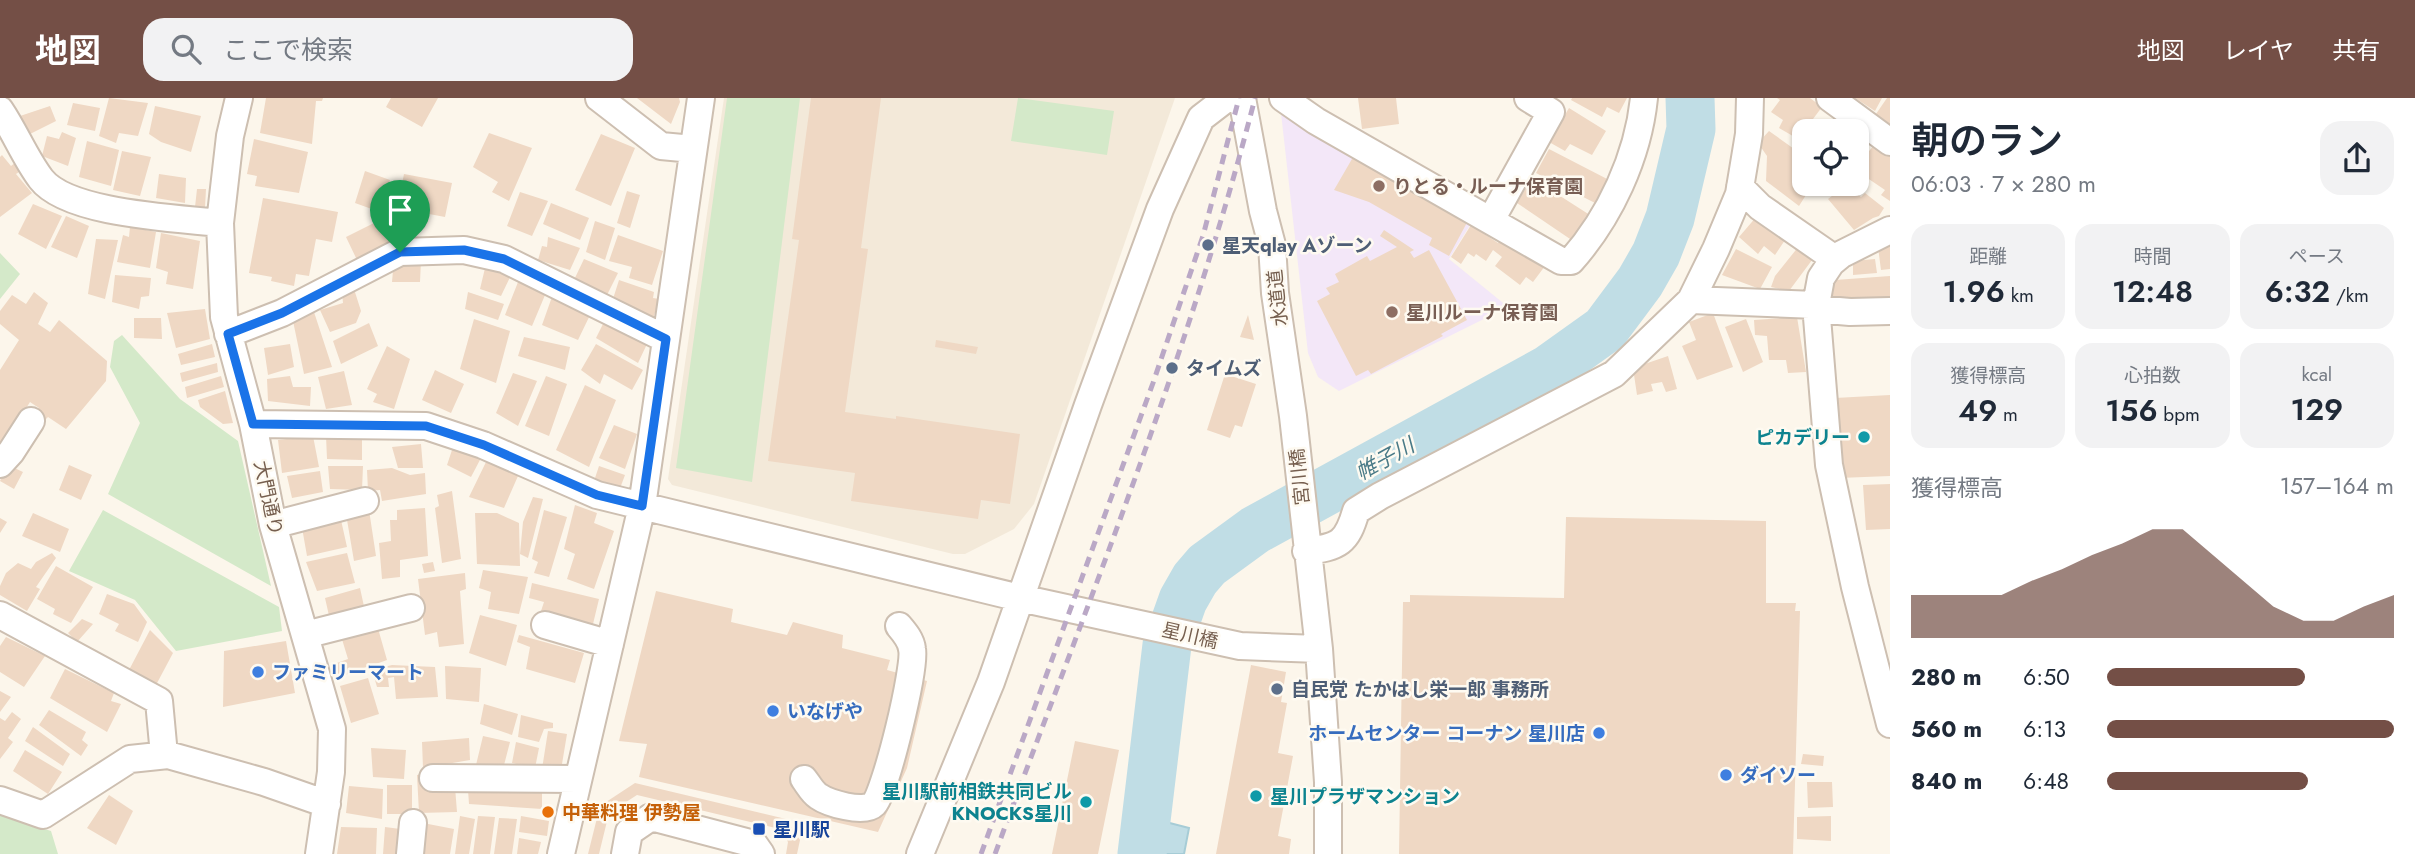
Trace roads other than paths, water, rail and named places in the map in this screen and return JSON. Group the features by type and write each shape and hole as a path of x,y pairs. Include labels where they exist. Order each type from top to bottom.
{"street":[{"name":"大門通り","path":"239,98 230,136 220,223 224,317 253,424 273,525 332,729 331,772 319,854"},
{"path":"599,98 661,146 693,149"},
{"path":"561,854 642,506 701,98"},
{"path":"920,854 991,682 1160,209 1201,118 1227,98"},
{"name":"水道道","path":"1242,98 1272,245 1275,293 1293,415"},
{"path":"1283,98 1316,121 1561,261 1571,261 1589,241 1619,187 1634,148 1644,98"},
{"path":"1491,220 1551,112 1528,98"},
{"path":"1328,854 1328,782 1319,649 1306,545 1339,545 1350,532 1356,511 1380,496 1614,374 1691,300 1716,249 1740,187 1749,134 1751,98"},
{"path":"1829,98 1890,142"},
{"path":"0,110 42,181 65,198 102,208 220,223"},
{"path":"1740,187 1760,207 1835,259"},
{"path":"1890,230 1835,259 1821,278 1816,307 1829,465 1855,587 1890,724"},
{"path":"228,334 282,313 400,252 464,250 504,259 666,339"},
{"path":"1691,300 1816,307 1850,312 1890,311"},
{"name":"宮川橋","path":"1293,415 1306,545"},
{"path":"0,464 32,421"},
{"name":"星川橋","path":"253,424 426,426 484,445 597,495 1020,598 1240,646 1319,649"},
{"path":"273,525 365,501"},
{"path":"305,635 411,608"},
{"path":"0,615 159,701 164,755"},
{"path":"545,625 610,644"},
{"path":"804,779 818,796 829,801 858,809 874,804 890,764 913,660 909,639 900,625"},
{"path":"0,800 43,815 130,759 164,755 264,782 327,804"},
{"path":"433,778 578,779"},
{"path":"625,854 629,832 651,817 754,844 761,854"},
{"path":"410,854 414,823"}],"water":[{"path":"1135,814 1189,828 1184,854 1127,854"}],"waterway":[{"name":"帷子川","path":"1142,854 1167,645 1183,600 1195,579 1207,565 1255,530 1549,369 1605,329 1640,282 1656,254 1670,218 1691,129 1690,98"}],"railway":[{"path":"981,854 1153,383 1203,236 1239,98"},
{"path":"995,854 1168,385 1229,194 1255,98"}],"place":[{"name":"りとる・ルーナ保育園","path":"1379,186"},
{"name":"星天qlay Aゾーン","path":"1208,245"},
{"name":"星川ルーナ保育園","path":"1392,312"},
{"name":"タイムズ","path":"1172,368"},
{"name":"ピカデリー","path":"1864,437"},
{"name":"ファミリーマート","path":"258,672"},
{"name":"自民党 たかはし栄一郎 事務所","path":"1277,689"},
{"name":"いなげや","path":"773,711"},
{"name":"ホームセンター コーナン 星川店","path":"1599,733"},
{"name":"ダイソー","path":"1726,775"},
{"name":"星川プラザマンション","path":"1256,796"},
{"name":"星川駅前相鉄共同ビル KNOCKS星川","path":"1086,802"},
{"name":"中華料理 伊勢屋","path":"548,812"},
{"name":"星川駅","path":"759,829"}]}
